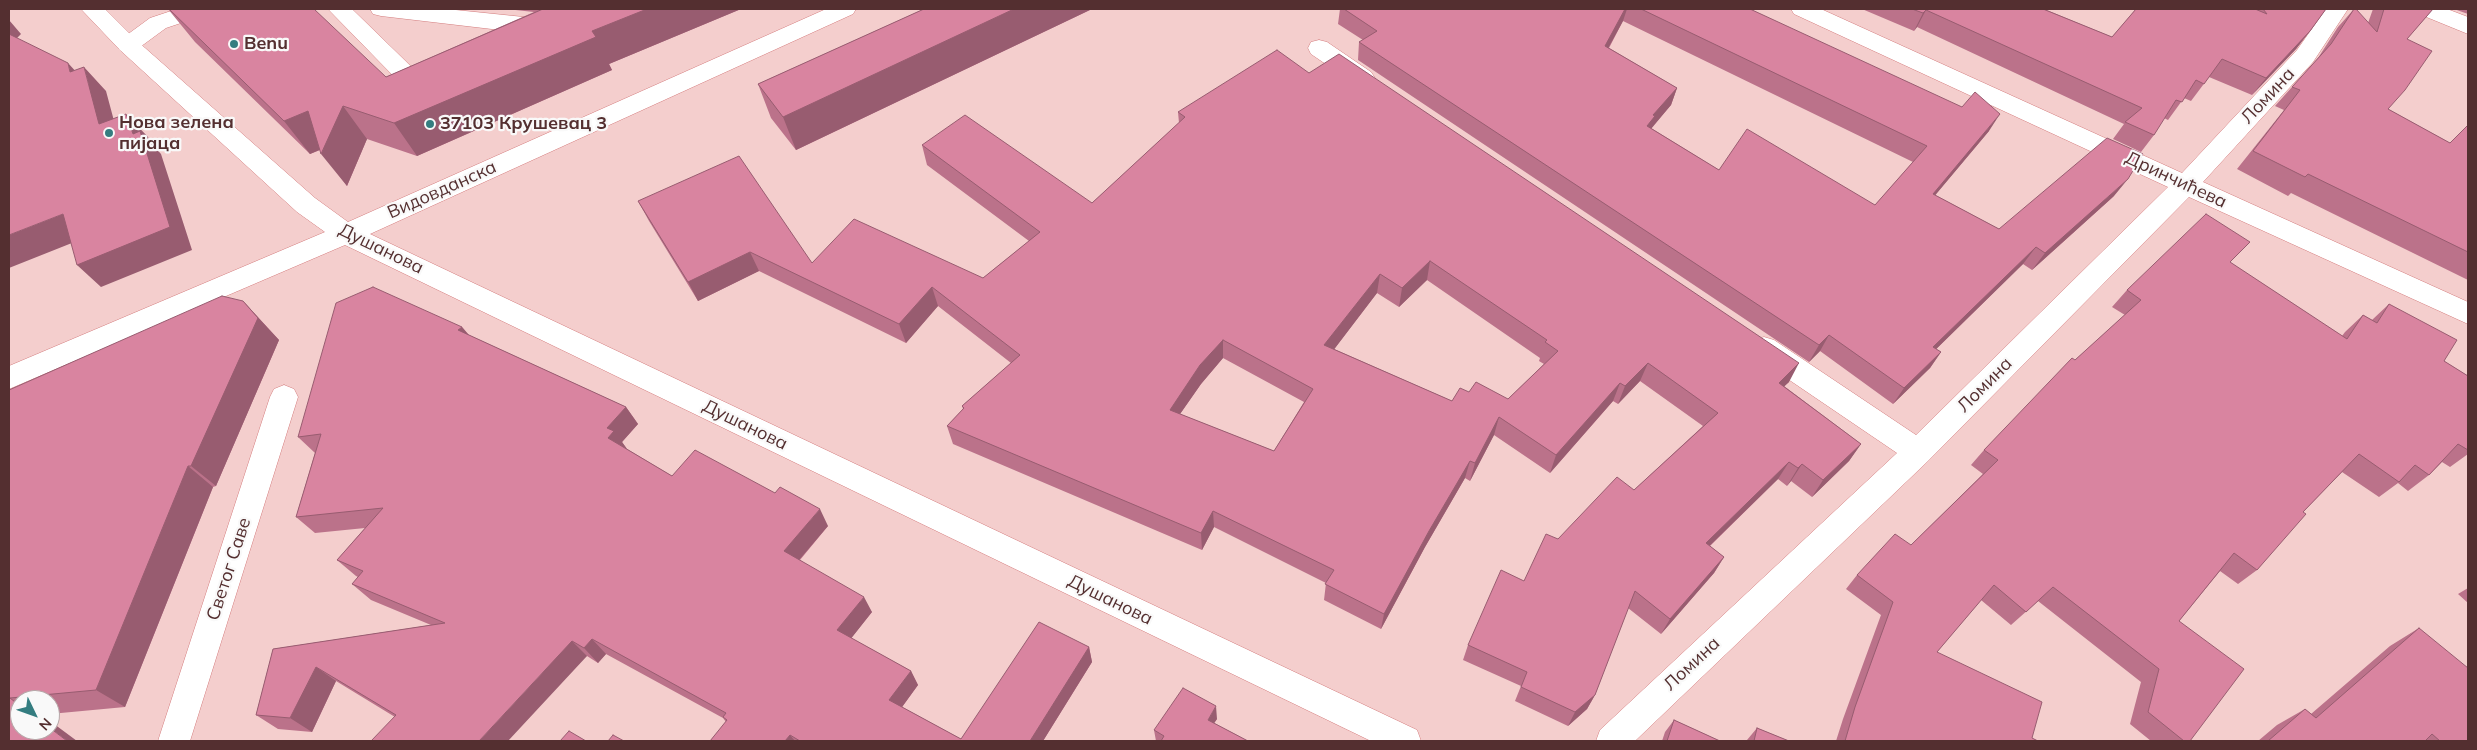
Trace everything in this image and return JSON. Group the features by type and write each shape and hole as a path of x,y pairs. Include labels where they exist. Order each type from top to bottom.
{"street":[{"name":"Душанова","path":"92,9 306,205 346,234 1405,741"},
{"path":"128,44 158,23 200,9"},
{"path":"339,9 418,87"},
{"path":"381,9 543,27 564,24 603,9"},
{"name":"Видовданска","path":"9,378 346,234 845,9"},
{"name":"Дринчићева","path":"1802,9 2468,314"},
{"name":"Ломина","path":"1612,741 1918,452 2186,185 2305,56 2337,9"},
{"path":"2427,9 2468,26"},
{"path":"1319,48 1385,92"},
{"path":"1746,336 1918,452"},
{"name":"Светог Саве","path":"174,741 284,398"}],"building":[{"path":"169,9 314,9 386,77 543,9 647,9 592,31 596,37 394,123 343,106 321,154 308,111 284,121"},
{"path":"924,9 1014,9 783,117 758,84"},
{"path":"1344,9 1625,9 1605,46 1677,88 1653,115 1655,116 1647,126 1719,170 1747,129 1875,205 1927,146 1641,9 1750,9 1962,107 1975,92 2000,114 1933,194 1999,229 2107,138 2143,154 2128,179 2045,253 2036,247 1933,347 1941,352 1904,388 1829,335 1819,345 1359,42 1377,31"},
{"path":"1912,9 2043,9 2112,37 2136,9 2255,9 2267,14 2263,9 2326,9 2310,31 2266,78 2222,59 2204,84 2196,80 2182,102 2176,100 2154,135 2125,122 2142,108 1926,10 1923,13"},
{"path":"2354,9 2377,32 2384,9 2433,9 2407,39 2432,51 2405,90 2388,109 2450,143 2468,125 2468,252 2308,174 2305,177 2253,151 2300,90 2292,87 2331,44"},
{"path":"9,34 68,63 70,72 84,67 99,124 126,114 133,134 140,131 170,227 77,265 63,214 9,235"},
{"path":"1277,50 1309,73 1339,54 1799,363 1779,383 1861,444 1823,480 1802,464 1798,468 1789,462 1706,543 1724,557 1670,619 1635,591 1595,695 1575,712 1521,687 1527,672 1468,645 1501,570 1524,581 1546,534 1558,539 1617,477 1634,490 1718,413 1648,363 1625,386 1620,383 1556,455 1499,417 1475,463 1470,461 1429,531 1384,614 1325,584 1334,570 1213,511 1201,533 947,426 964,408 962,406 1020,355 932,287 899,324 750,252 688,282 638,201 739,156 812,263 854,219 983,278 1040,232 922,145 965,115 1092,203 1185,117 1178,112","holes":["1430,261 1547,340 1545,342 1558,351 1508,399 1476,382 1469,392 1460,388 1452,401 1324,345 1380,274 1402,288","1223,340 1313,389 1274,451 1170,410 1200,365"]},
{"path":"2206,214 2250,242 2230,262 2347,339 2363,315 2377,323 2389,304 2457,340 2444,361 2468,376 2468,450 2458,444 2429,475 2415,465 2399,482 2359,454 2303,512 2306,514 2257,570 2234,553 2179,621 2244,669 2190,741 2184,741 2148,712 2159,669 2053,587 2026,612 1994,585 1937,652 2042,702 2032,738 2038,741 1845,741 1855,707 1893,602 1857,575 1895,534 1911,545 1998,460 1984,450 2072,358 2075,360 2141,300 2127,290"},
{"path":"373,287 462,327 458,330 626,407 607,428 614,431 608,438 672,476 695,450 775,493 780,487 820,509 784,551 864,597 837,630 911,671 889,700 961,739 1039,622 1089,647 1030,741 800,741 790,735 785,741 710,741 727,720 723,717 726,713 592,639 584,648 572,641 479,741 371,741 396,715 316,667 290,718 256,715 273,649 445,623 352,584 363,571 337,560 383,508 296,517 321,434 298,437 336,303"},
{"path":"222,296 243,301 258,318 191,466 188,466 96,690 60,693 60,690 10,690 10,740 60,740 60,736 67,741 9,741 9,390"},
{"path":"2419,628 2468,668 2468,741 2440,741 2432,734 2425,741 2268,741 2305,709 2316,718"},
{"path":"1183,688 1216,706 1208,720 1248,741 1161,741 1164,736 1154,730"},
{"path":"1674,720 1720,741 1667,741"},
{"path":"1757,728 1789,741 1754,741"},
{"path":"569,731 586,741 560,741"},
{"path":"613,735 624,741 608,741"}],"place":[{"name":"Benu","path":"234,44"},
{"name":"37103 Крушевац 3","path":"430,124"},
{"name":"Нова зелена пијаца","path":"109,133"}]}
